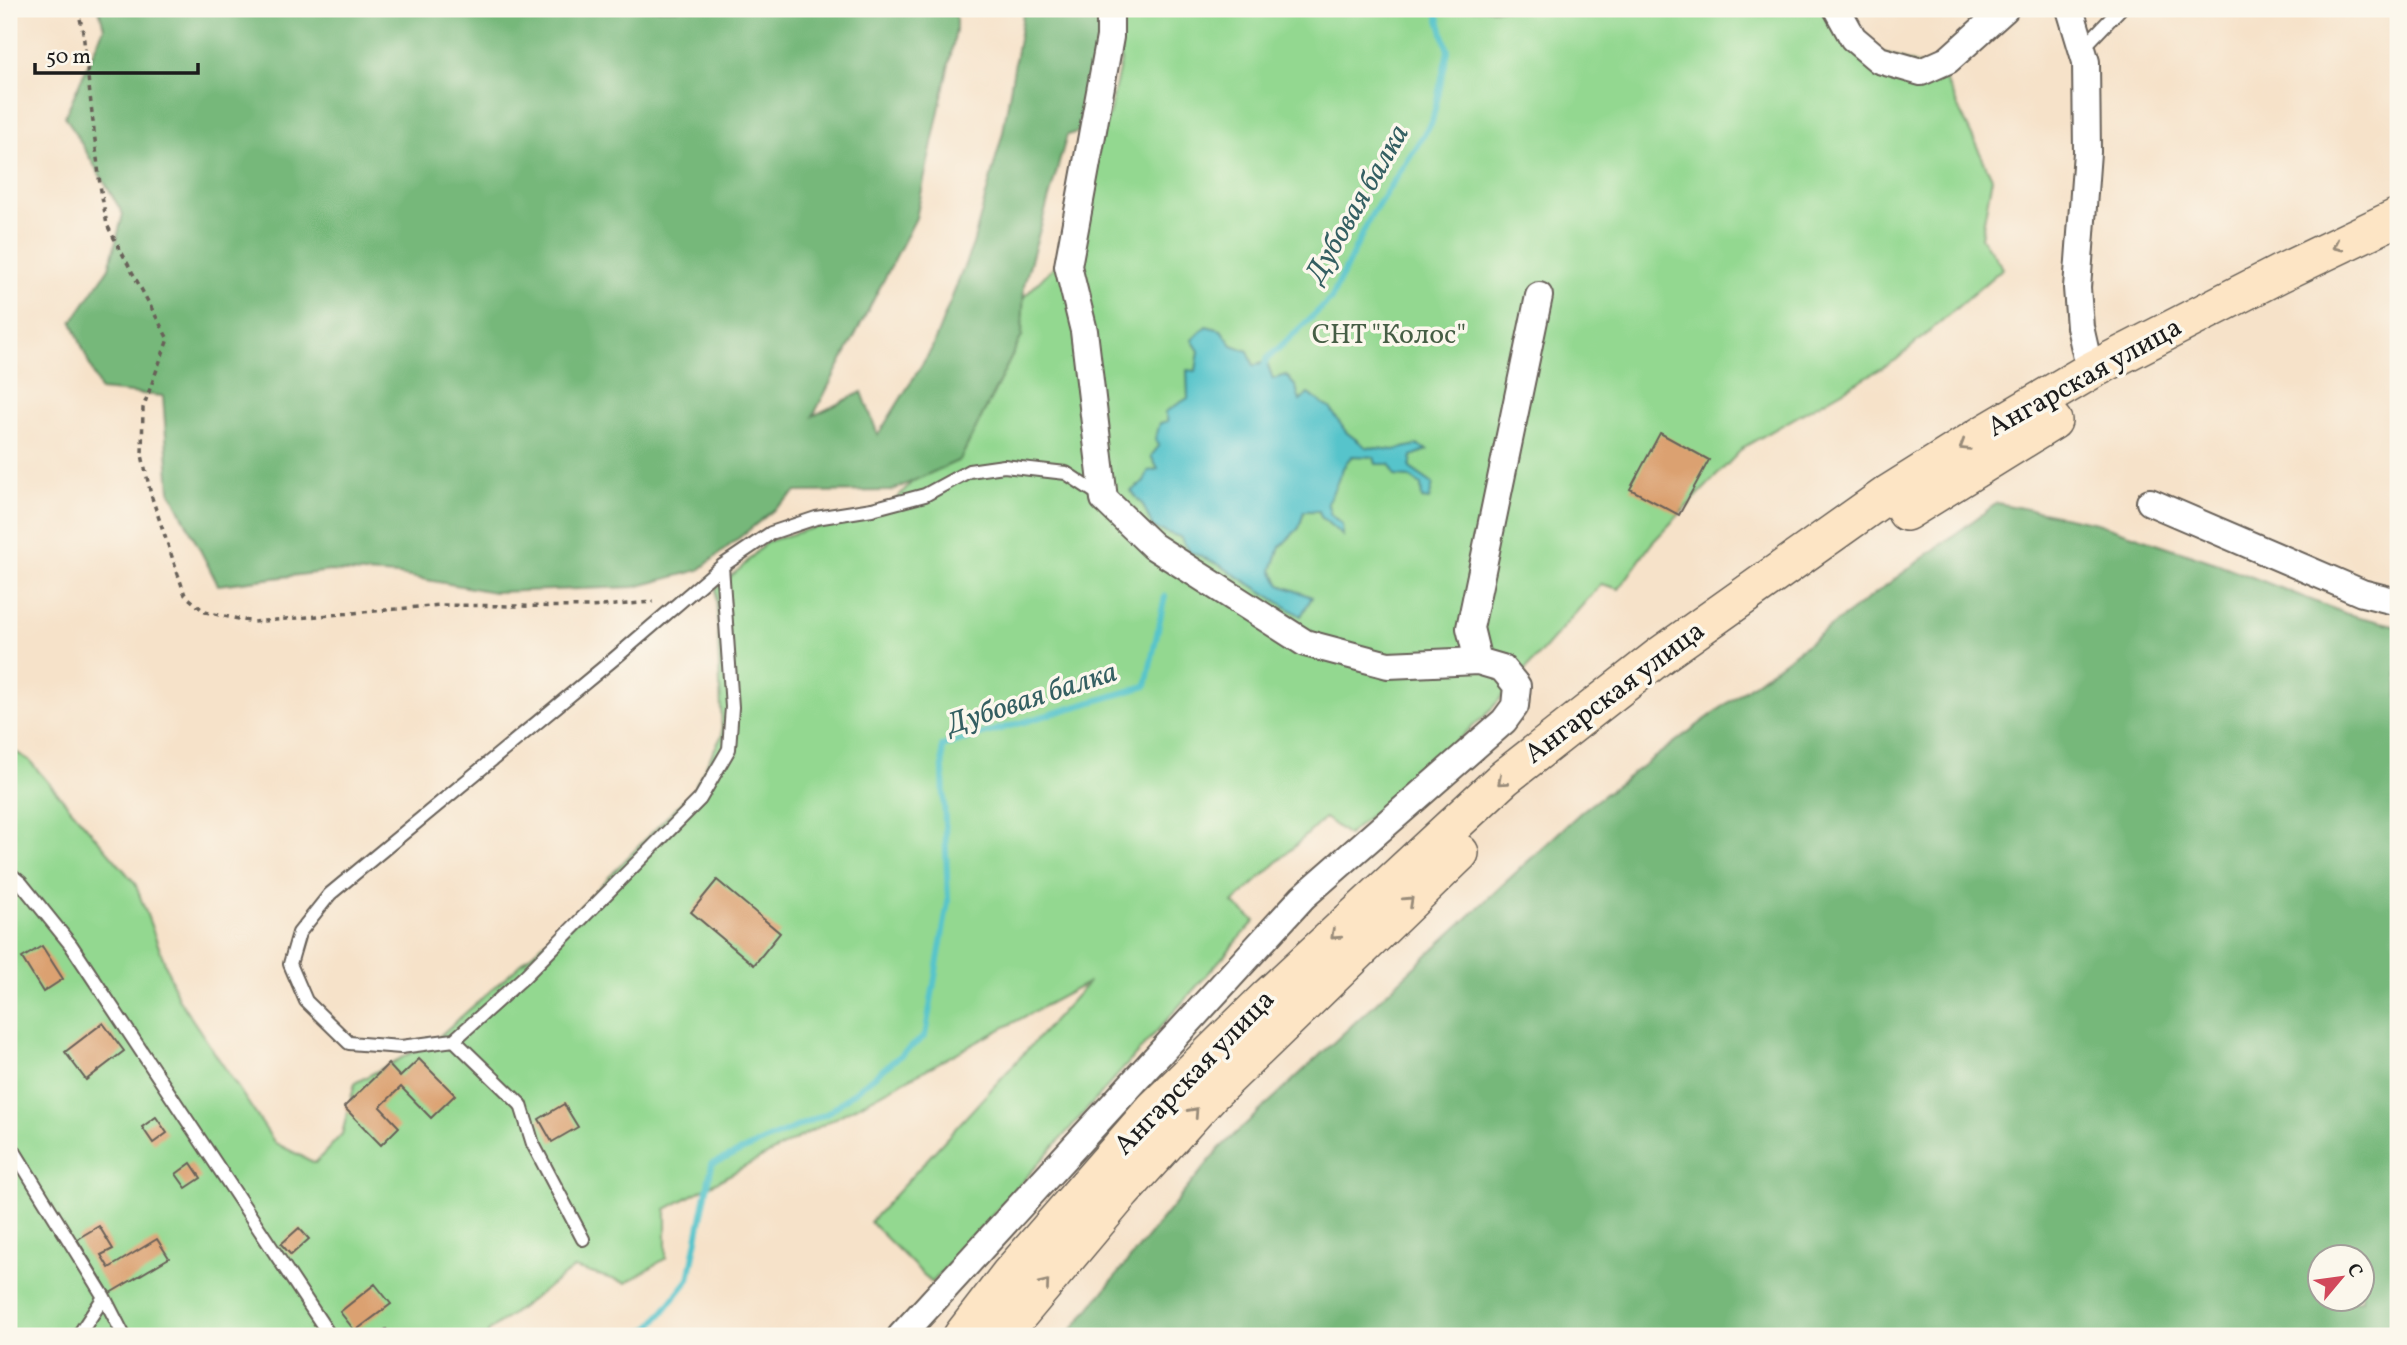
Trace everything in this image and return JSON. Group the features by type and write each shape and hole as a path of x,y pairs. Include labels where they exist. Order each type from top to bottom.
{"main road":[{"name":"Ангарская улица","path":"962,1336 1009,1275 1154,1109 1268,997 1504,778 1661,655 1888,494 2090,371 2279,274 2398,217"},
{"name":"Ангарская улица","path":"1001,1336 1122,1192 1211,1094 1353,954 1513,803 1762,606 2107,388 2398,245"}],"street":[{"path":"901,1336 1303,897 1504,722 1515,706 1517,686 1502,668 1478,661 1388,664 1305,643 1153,546 1104,499 1084,331 1068,265 1110,37 1110,9"},
{"path":"1837,9 1853,38 1879,60 1920,72 1948,60 2006,9"},
{"path":"2070,9 2086,62 2087,152 2077,288 2080,327 2090,371"},
{"path":"1478,661 1470,628 1539,296"},
{"path":"2150,502 2362,593 2398,602"}],"lane":[{"path":"2081,49 2119,9"},
{"path":"722,566 732,707 729,749 700,799 523,978 454,1040 401,1047 349,1043 306,1001 290,964 299,933 330,894 722,566 771,533 816,519 873,509 925,495 969,471 1004,466 1066,473 1104,499"},
{"path":"9,873 22,883 71,944 330,1336"},
{"path":"454,1040 521,1105 533,1144 583,1239"},
{"path":"9,1143 104,1297 124,1336"},
{"path":"78,1336 104,1297"}],"path":[{"path":"78,9 107,225 167,339 144,408 142,456 151,495 185,594 205,612 253,622 441,605 590,607 684,599"}],"green space":[{"path":"99,9 956,9 956,31 916,218 813,416 862,392 878,435 931,350 973,244 1003,132 1024,9 1104,9 1081,131 1067,135 1024,285 1022,336 960,460 891,491 796,492 699,570 635,587 494,592 399,575 330,571 218,585 170,491 163,396 100,390 72,322 109,268 123,214 65,116 104,28"},
{"name":"СНТ \"Колос\"","path":"1119,9 1826,9 1840,38 1942,73 1992,178 1981,237 2003,268 1896,360 1744,447 1652,543 1619,589 1601,584 1486,715 1348,835 1325,818 1233,903 1255,921 932,1283 870,1222 1089,982 666,1209 666,1258 626,1283 574,1268 488,1332 488,1336 9,1336 9,748 29,760 135,883 178,998 275,1143 315,1163 342,1134 355,1083 435,1040 552,936 693,790 722,735 716,588 742,567 766,542 885,511 948,443 1014,307 1076,244 1087,170 1109,115 1121,61"},
{"path":"1997,503 2097,523 2216,563 2347,614 2398,626 2398,1336 1067,1336 1220,1148 1582,811"}],"water":[{"path":"1206,326 1221,330 1232,345 1248,351 1254,366 1266,360 1273,379 1286,375 1296,387 1300,401 1308,394 1330,408 1346,432 1366,447 1394,450 1417,445 1427,450 1412,456 1410,468 1433,484 1429,500 1422,499 1421,485 1409,477 1395,476 1390,464 1376,464 1374,457 1352,456 1344,466 1327,502 1331,515 1342,524 1343,536 1321,517 1319,511 1304,511 1299,528 1280,547 1272,570 1280,585 1312,597 1301,616 1216,563 1190,552 1180,537 1153,528 1143,505 1131,491 1144,482 1148,471 1158,469 1151,456 1159,446 1155,440 1160,423 1168,421 1165,412 1188,398 1187,370 1196,371 1199,351 1192,340"}],"building":[{"path":"1660,433 1709,460 1679,515 1630,489"},
{"path":"717,880 780,933 754,965 691,912"},
{"path":"42,946 63,979 43,992 22,958"},
{"path":"103,1023 124,1051 86,1080 65,1052"},
{"path":"419,1059 455,1095 431,1118 401,1087 380,1107 399,1127 381,1145 344,1107 388,1064 400,1077"},
{"path":"564,1104 578,1127 552,1142 539,1119"},
{"path":"156,1117 167,1133 153,1143 142,1127"},
{"path":"191,1163 201,1178 186,1188 176,1174"},
{"path":"99,1226 113,1249 101,1255 109,1268 157,1239 169,1258 110,1293 77,1239"},
{"path":"299,1228 309,1239 291,1255 281,1244"},
{"path":"375,1284 391,1304 355,1331 340,1312"},
{"path":"386,1329 392,1336 377,1336"}],"waterway":[{"name":"Дубовая балка","path":"1263,368 1266,360 1331,299 1371,216 1432,122 1448,51 1436,9"},
{"name":"Дубовая балка","path":"635,1336 651,1327 689,1279 712,1164 828,1113 925,1036 948,902 942,746 1146,686 1165,596"}]}
